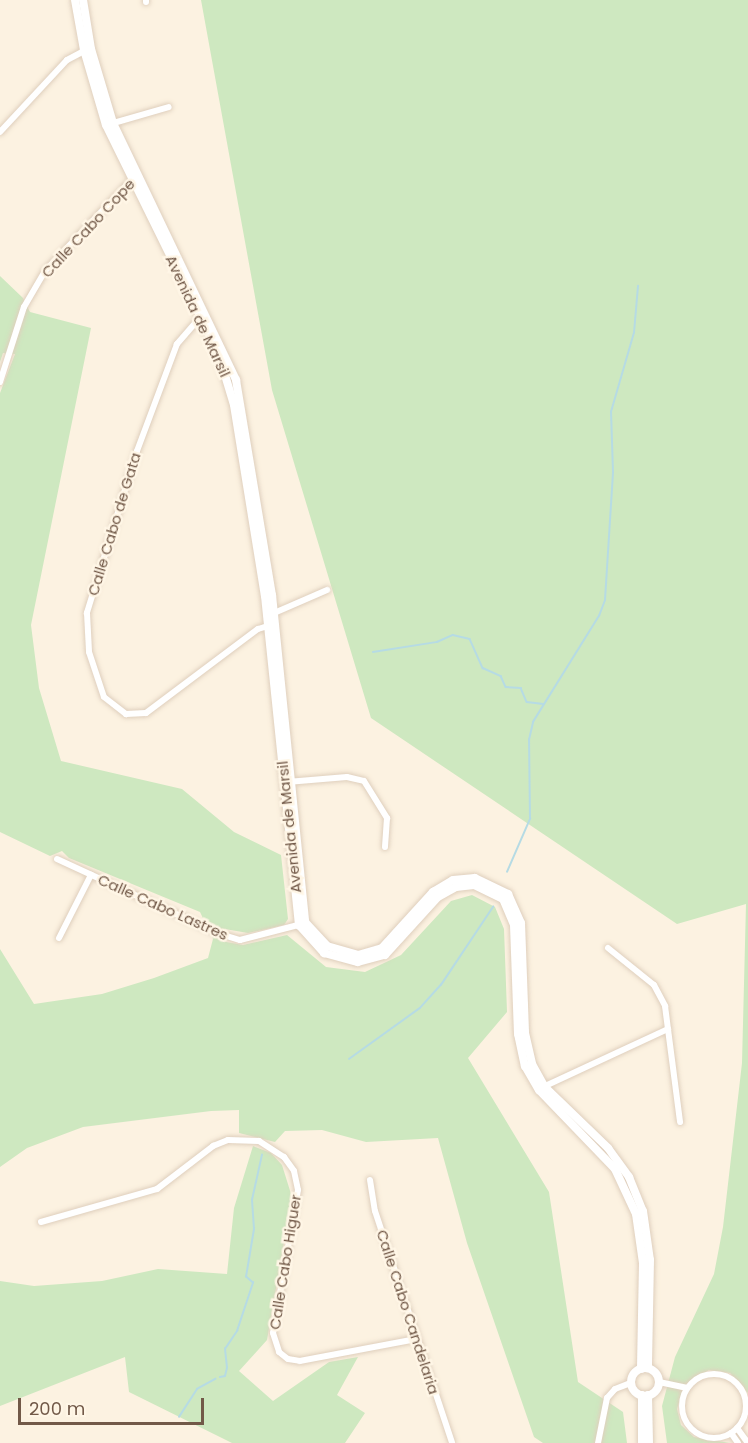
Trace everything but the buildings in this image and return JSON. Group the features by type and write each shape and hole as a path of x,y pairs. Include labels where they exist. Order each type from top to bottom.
{"street":[{"name":"Avenida de Marsil","path":"75,0 87,50 110,124 134,177 236,380 274,613 302,923"},
{"name":"Avenida de Marsil","path":"83,0 87,50"},
{"path":"0,132 67,60 87,50"},
{"path":"110,124 169,108"},
{"name":"Calle Cabo Cope","path":"0,382 24,307 45,271 134,177"},
{"name":"Avenida de Marsil","path":"203,314 219,355 234,405 268,626 288,782"},
{"name":"Calle Cabo de Gata","path":"203,314 177,345 137,451 87,613 88,652 104,697 126,714 146,713 165,703 258,629 268,626"},
{"path":"274,613 327,590"},
{"path":"288,782 347,777 364,782 387,818 385,847"},
{"name":"Calle Cabo Lastres","path":"57,859 217,933 240,940 302,923"},
{"path":"59,938 91,875"},
{"path":"302,923 327,946 358,955 382,948 433,892 453,880 475,878 500,889 513,901 521,923 527,1049 542,1088 608,1148 637,1192 648,1232 650,1260 645,1368"},
{"path":"608,948 654,985 665,1006 680,1122"},
{"path":"542,1088 668,1029"},
{"name":"Calle Cabo Higuer","path":"41,1222 157,1189 213,1146 228,1140 259,1141 284,1157 294,1171 298,1190 273,1332 279,1352 288,1359 300,1361 416,1339"},
{"name":"Calle Cabo Candelaria","path":"370,1180 375,1211 452,1443"},
{"path":"645,1368 656,1374 659,1382"},
{"path":"632,1383 634,1374 645,1368"},
{"path":"659,1382 687,1388 709,1374 727,1376 741,1388 747,1406 737,1428 731,1433 703,1436 688,1425 682,1410 687,1388"},
{"path":"642,1443 645,1395 659,1382"},
{"path":"632,1383 645,1395 649,1443"},
{"path":"598,1443 607,1398 615,1389 632,1383"},
{"path":"737,1428 748,1443"},
{"path":"731,1433 738,1443"}],"green space":[{"path":"201,0 748,0 748,1393 730,1373 709,1370 684,1385 677,1409 681,1425 694,1437 730,1443 667,1443 662,1406 675,1357 714,1274 723,1227 742,1063 746,904 677,924 371,718 272,390"},
{"path":"0,276 23,298 30,312 91,328 31,625 39,688 61,761 182,789 234,832 281,855 288,919 284,925 248,933 219,928 221,941 243,945 287,935 326,967 365,972 401,955 451,901 472,895 495,907 504,929 507,1012 468,1058 549,1192 578,1382 623,1412 627,1443 543,1443 534,1437 467,1243 438,1138 366,1142 322,1130 285,1131 275,1142 239,1133 239,1110 211,1111 83,1127 27,1148 0,1167 0,949 34,1004 102,994 154,978 208,958 213,939 200,912 69,858 62,851 50,856 0,832 0,393 15,354 3,353 0,362"},
{"path":"253,1146 271,1153 282,1165 292,1197 267,1340 239,1371 273,1401 329,1362 358,1357 337,1395 365,1413 345,1443 232,1443 129,1392 125,1357 0,1406 0,1281 34,1286 102,1281 158,1269 227,1274 234,1208"}],"waterway":[{"path":"507,872 530,819 529,740 533,722 599,616 605,600 613,472 611,412 634,333 638,286"},
{"path":"373,652 437,642 453,635 470,639 483,668 501,676 506,687 521,688 527,702 543,704"},
{"path":"349,1059 420,1008 441,985 493,907"},
{"path":"220,1377 225,1376 227,1368 225,1349 237,1331 253,1283 246,1277 254,1229 252,1200 262,1155"},
{"path":"179,1417 197,1389 215,1379"}]}
